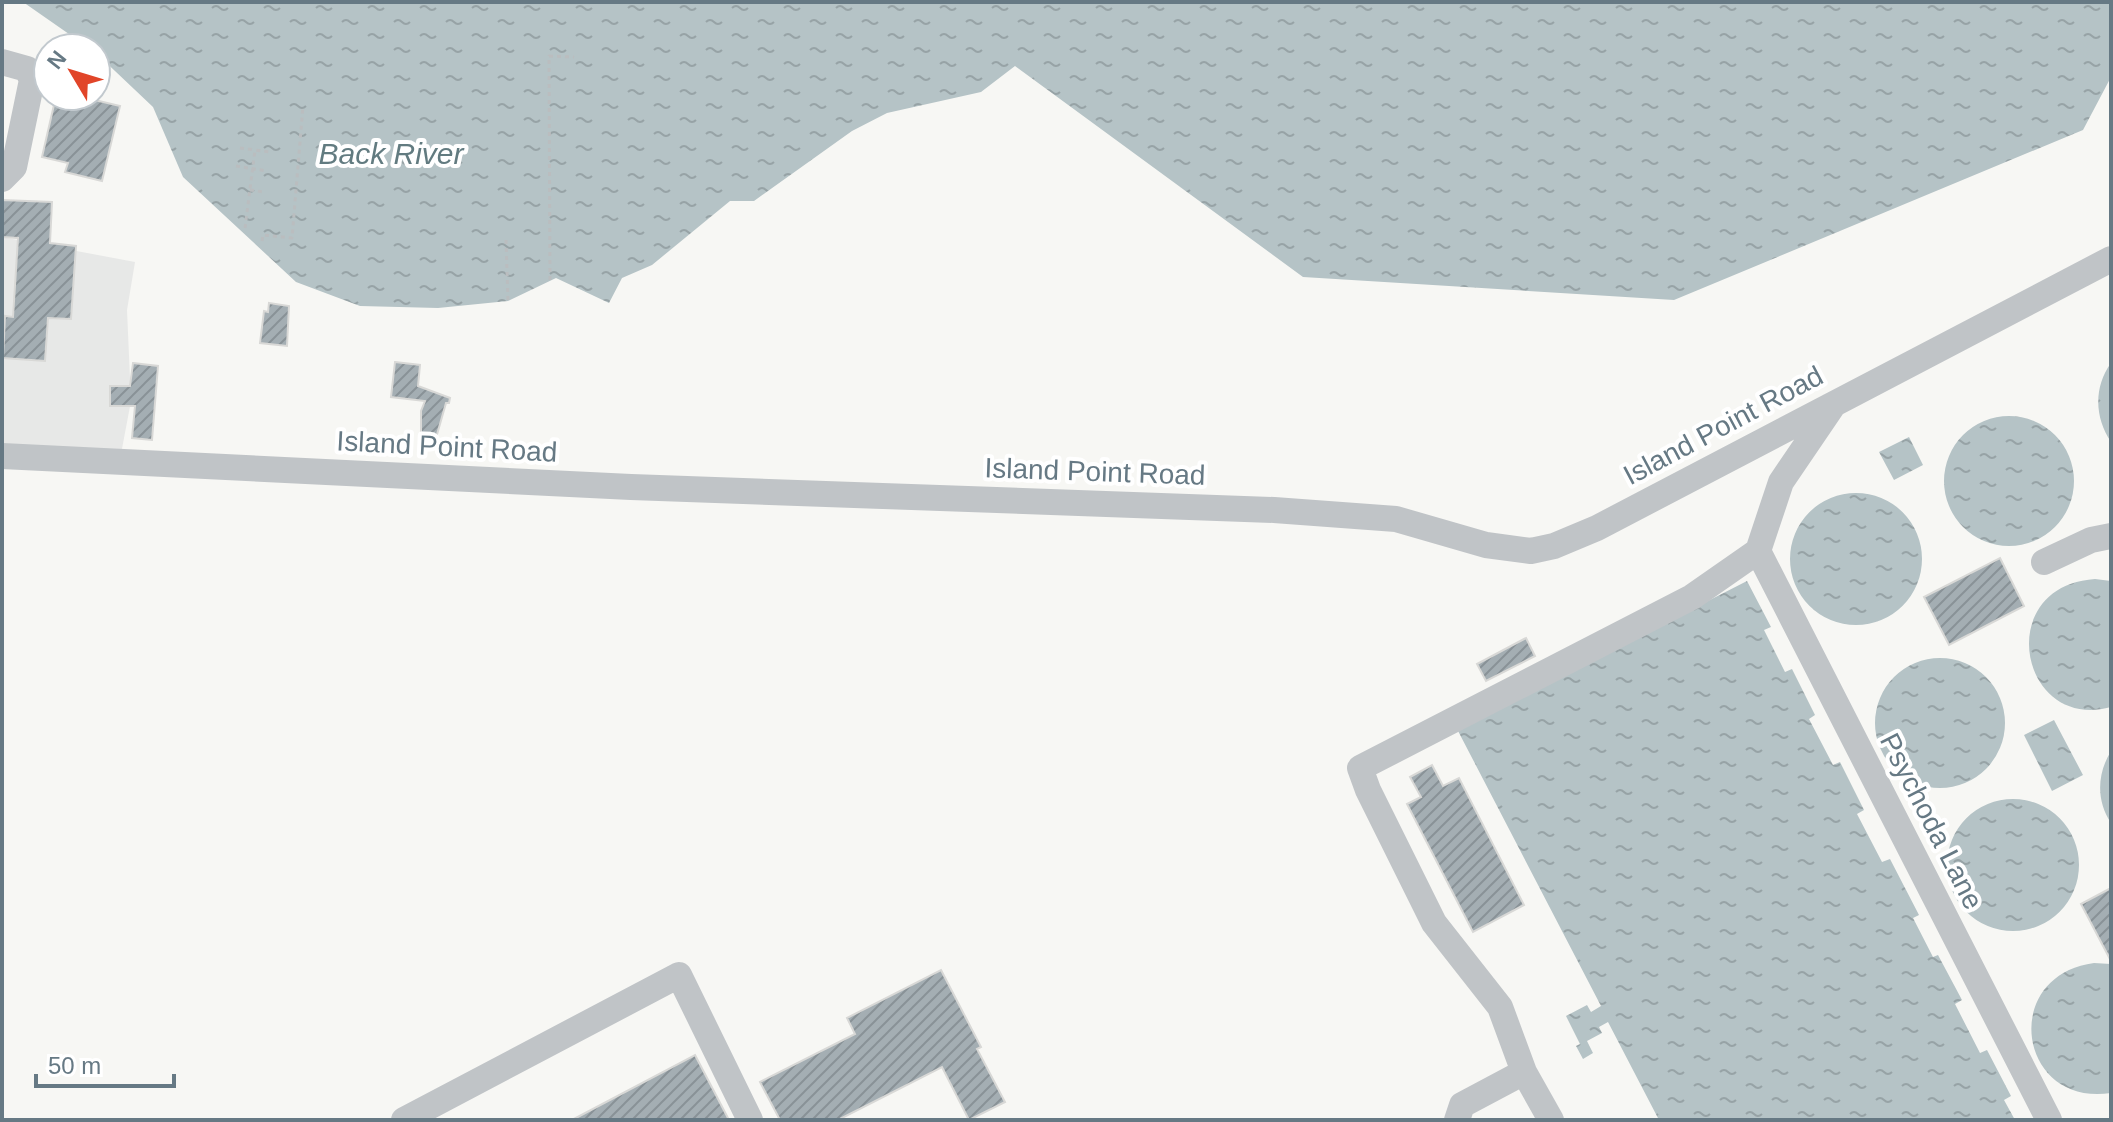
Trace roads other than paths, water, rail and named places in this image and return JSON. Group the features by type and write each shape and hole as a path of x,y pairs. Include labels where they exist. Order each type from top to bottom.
{"street":[{"path":"2,62 27,69 32,80 14,167 2,179"},
{"name":"Island Point Road","path":"2,456 615,486 1274,510 1396,519 1486,545 1531,551 1554,546 1597,528 2111,259"},
{"path":"1551,1120 1524,1072 1500,1007 1434,923 1360,768 1692,597 1758,551 1781,482 1834,403"},
{"path":"2044,562 2091,540 2111,536"},
{"name":"Psychoda Lane","path":"1758,551 2049,1120"},
{"path":"404,1120 679,975 750,1120"},
{"path":"1457,1120 1462,1105 1524,1072"}],"water":[{"name":"Back River","path":"23,2 2111,2 2111,77 2083,130 1674,300 1303,277 1015,66 981,92 887,113 852,131 754,201 730,201 652,265 622,278 609,303 556,278 508,301 438,308 360,306 296,282 183,177 153,107 112,68 112,32 66,32"},
{"path":"2111,363 2111,442 2102,423 2098,403 2101,383"},
{"path":"2009,416 2034,421 2055,435 2069,456 2074,481 2069,506 2055,527 2034,541 2009,546 1984,541 1963,527 1949,506 1944,481 1949,456 1963,435 1984,421"},
{"path":"1909,437 1923,465 1894,480 1879,452"},
{"path":"1856,493 1881,498 1903,512 1917,534 1922,559 1917,584 1903,606 1881,620 1856,625 1831,620 1809,606 1795,584 1790,559 1795,534 1809,512 1831,498"},
{"path":"2095,579 2111,581 2111,707 2080,709 2055,699 2038,679 2030,655 2031,629 2041,605 2062,588"},
{"path":"1747,581 1771,627 1764,630 1785,672 1792,669 1815,715 1809,719 1833,765 1840,762 1864,810 1857,814 1882,862 1890,859 1919,915 1913,918 1933,957 1938,955 1962,1000 1955,1004 1980,1053 1987,1050 2011,1096 2004,1100 2015,1120 1659,1120 1608,1022 1599,1027 1602,1033 1587,1041 1593,1053 1583,1059 1576,1046 1580,1044 1566,1016 1587,1005 1591,1012 1601,1006 1457,729"},
{"path":"1940,658 1965,663 1986,677 2000,698 2005,723 2000,748 1986,769 1965,783 1940,788 1915,783 1894,769 1880,748 1875,723 1880,698 1894,677 1915,663"},
{"path":"2054,720 2083,775 2052,791 2024,735"},
{"path":"2111,751 2111,823 2100,787"},
{"path":"2013,799 2038,804 2060,818 2074,840 2079,865 2074,890 2060,912 2038,926 2013,931 1988,926 1966,912 1952,890 1947,865 1952,840 1966,818 1988,804"},
{"path":"2094,963 2111,964 2111,1093 2080,1092 2056,1080 2040,1061 2032,1038 2033,1014 2044,991 2064,973"}]}
